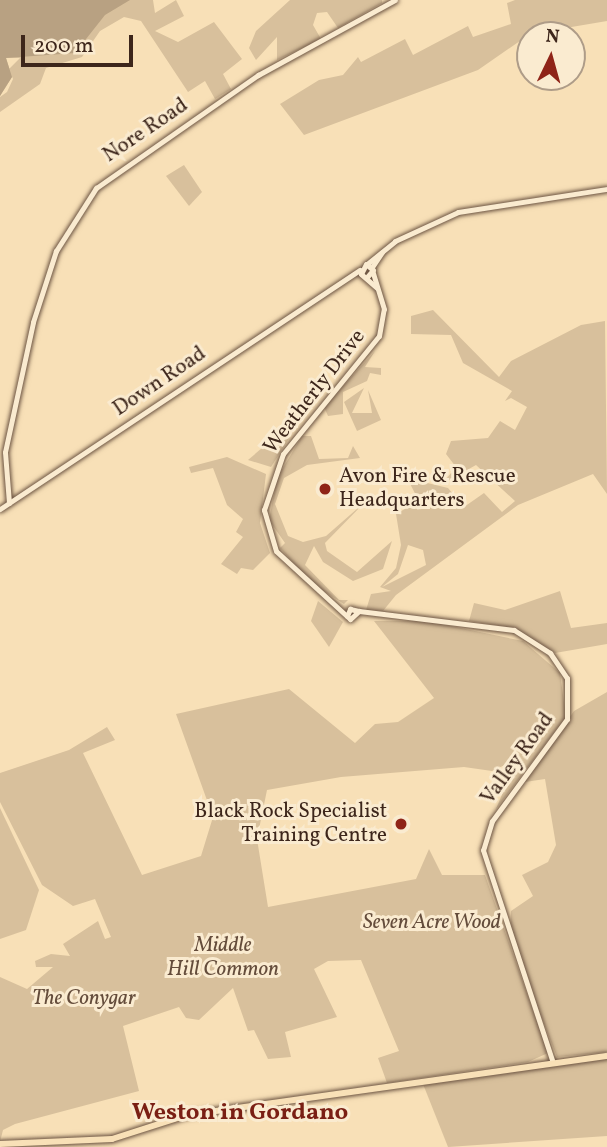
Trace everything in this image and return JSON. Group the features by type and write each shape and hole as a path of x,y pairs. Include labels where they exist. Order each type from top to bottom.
{"main road":[{"path":"0,1144 111,1139 187,1115 607,1056"}],"street":[{"name":"Nore Road","path":"9,503 5,452 33,322 56,251 96,188 258,75 395,0"},
{"name":"Down Road","path":"337,281 365,277 386,247 481,206 607,189"},
{"name":"Down Road","path":"0,509 337,281 371,268"},
{"name":"Weatherly Drive","path":"347,616 272,544 265,498 288,446 379,336 381,294 371,268"},
{"path":"360,270 381,294"},
{"name":"Valley Road","path":"335,607 350,609 359,614"},
{"path":"347,616 350,609"},
{"name":"Valley Road","path":"347,616 371,614 508,628 546,650 568,678 570,714 490,825 483,850 552,1063"}],"green space":[{"path":"0,0 153,0 155,13 176,0 184,16 155,31 178,42 214,22 242,59 223,74 231,89 215,99 205,81 188,92 141,21 124,17 100,31 82,57 46,68 40,84 0,112 0,97 7,92 12,77 0,96","holes":["6,58 20,58 9,69"]},
{"path":"290,0 382,0 382,3 338,28 327,12 317,13 313,25 321,39 277,60 277,37 256,60 249,48 256,31"},
{"path":"515,0 607,0 607,21 586,25 586,21 516,21 516,44 478,70 304,135 280,104 319,80 343,75 358,57 361,62 405,39 413,55 468,26 473,37 511,24 507,3"},
{"path":"184,165 202,192 189,206 166,176"},
{"path":"433,310 499,377 511,361 581,325 605,321 607,494 593,474 518,505 396,595 383,611 366,610 371,594 391,591 380,587 396,568 401,545 396,514 419,501 407,478 448,488 464,507 484,493 502,512 515,501 476,465 442,484 456,467 446,454 451,441 488,438 500,421 515,430 527,407 511,398 505,401 512,391 463,363 451,335 411,334 411,316","holes":["408,545 423,550 426,565 382,587 398,574"]},
{"path":"375,351 365,367 381,368 381,375 370,373 367,381 343,392 343,414 328,416 324,407"},
{"path":"364,388 352,413 372,413 368,390 381,420 357,431 344,402"},
{"path":"276,436 290,437 271,467 248,460"},
{"path":"302,436 311,436 319,459 348,458 353,446 360,458 307,465 284,478 275,504 288,536 303,542 326,536 366,501 325,543 327,551 357,572 392,541 383,569 353,581 323,562 314,546 305,565 339,600 348,600 344,604 311,583 280,548 285,543 269,520 277,478"},
{"path":"227,457 266,474 260,523 270,553 253,570 241,568 237,574 221,564 243,537 236,532 243,519 227,505 213,468 191,473 189,467"},
{"path":"560,591 571,628 607,623 607,644 555,653 514,628 469,621 474,603 505,610"},
{"path":"318,601 343,622 329,647 311,621"},
{"path":"374,621 427,621 523,641 560,673 566,717 496,809 512,770 507,764 492,771 464,767 341,777 267,790 257,839 268,907 416,879 429,849 442,875 485,875 548,1053 528,1062 387,1083 378,1058 399,1051 361,960 328,961 314,969 337,1017 285,1032 291,1057 268,1059 254,1030 248,1031 233,988 199,1020 186,1018 179,1007 123,1026 139,1091 15,1124 3,1130 0,1142 0,977 27,989 53,967 36,967 35,961 51,954 70,956 63,944 98,921 105,939 111,937 95,899 73,906 42,885 0,802 0,773 69,750 107,727 115,740 83,753 142,875 201,856 213,817 176,714 289,689 355,743 375,724 398,722 434,698"},
{"path":"607,692 607,1052 557,1057 510,937 511,911 533,896 522,875 548,862 556,845 545,779 525,782 574,711"},
{"path":"0,808 39,890 26,930 0,939"},
{"path":"607,1058 607,1136 448,1147 423,1084"}],"shaded area":[{"path":"0,0 130,0 105,15 75,53 6,58 12,77 0,96"}],"place":[{"name":"Avon Fire & Rescue Headquarters","path":"325,489"},
{"name":"Black Rock Specialist Training Centre","path":"401,824"}],"district":[{"name":"Weston in Gordano","path":"240,1114"}],"park label":[{"name":"Seven Acre Wood","path":"432,923"},
{"name":"Middle Hill Common","path":"223,958"},
{"name":"The Conygar","path":"84,999"}]}
